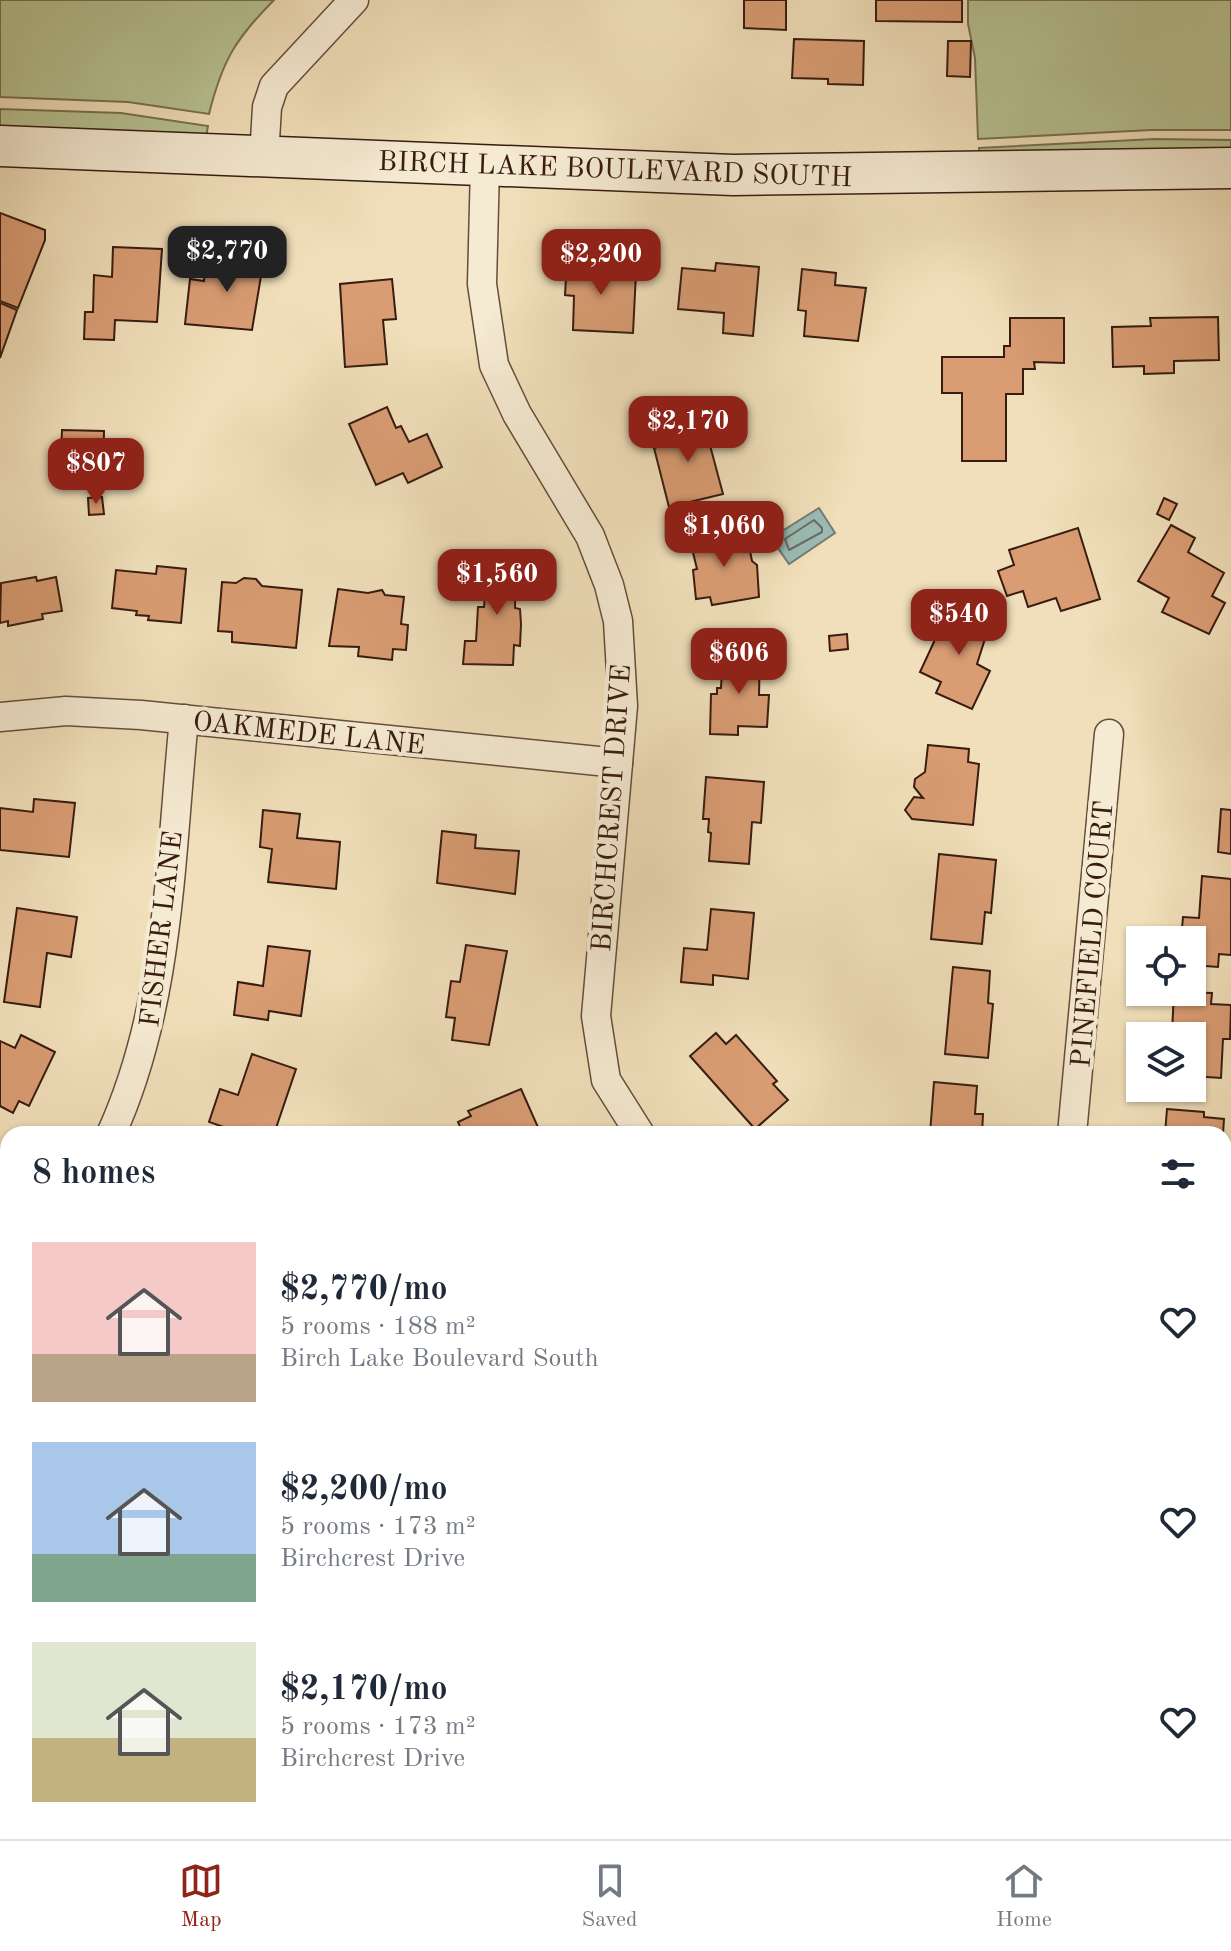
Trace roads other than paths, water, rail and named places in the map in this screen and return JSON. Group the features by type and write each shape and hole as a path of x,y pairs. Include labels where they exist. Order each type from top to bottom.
{"street":[{"path":"264,157 267,107 274,86 354,0"},
{"name":"BIRCH LAKE BOULEVARD SOUTH","path":"0,146 772,175 1231,168"},
{"name":"BIRCHCREST DRIVE","path":"485,166 482,284 489,347 508,398 580,516 609,585 622,661 618,763 596,1000 597,1032 606,1080 635,1126"},
{"name":"OAKMEDE LANE","path":"0,717 47,711 89,711 618,763"},
{"name":"FISHER LANE","path":"114,1126 140,1060 155,994 184,719"},
{"name":"PINEFIELD COURT","path":"1073,1126 1109,734"}],"water":[{"path":"819,508 835,533 789,564 771,538"}]}
